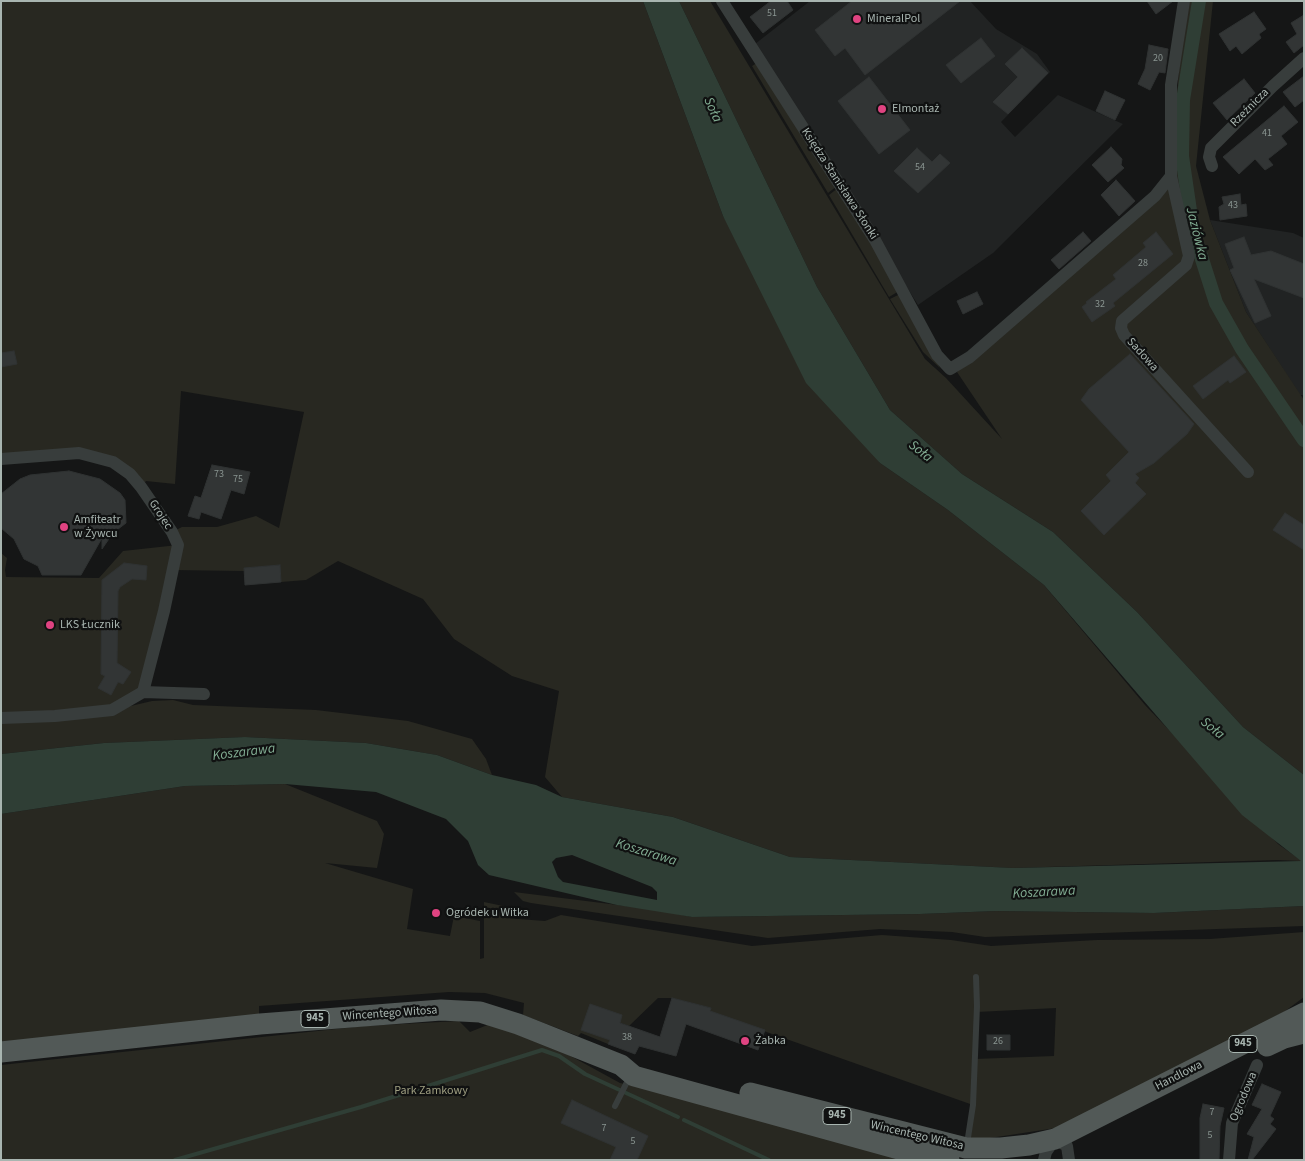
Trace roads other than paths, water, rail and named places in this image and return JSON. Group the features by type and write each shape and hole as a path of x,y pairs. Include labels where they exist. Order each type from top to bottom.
{"main road":[{"name":"Wincentego Witosa","path":"1,1052 260,1024 461,1010 480,1012 518,1024 626,1075 902,1150 949,1160"},
{"name":"Handlowa","path":"1056,1151 1304,1013"},
{"name":"Handlowa","path":"1056,1151 1284,1038 1304,1034"},
{"name":"Wincentego Witosa","path":"626,1075 642,1065 966,1148 1056,1151"},
{"name":"945","path":"1020,1160 1056,1151"}],"street":[{"name":"Księdza Stanisława Słonki","path":"722,1 875,240 937,355 950,369 970,357 1155,196 1171,176"},
{"name":"Sadowa","path":"1184,1 1171,85 1171,176 1189,256 1186,265 1122,321 1121,328 1124,335 1248,472"},
{"name":"Rzeźnicza","path":"1212,166 1209,157 1211,148 1304,58"},
{"name":"Grojec","path":"1,459 79,453 113,462 130,474 141,487 172,532 178,545 164,611 143,692"},
{"path":"1,718 55,716 112,710 143,692 204,694"},
{"name":"Ogrodowa","path":"1229,1160 1232,1123 1257,1065"}],"lane":[{"path":"966,1148 973,1105 977,1006 976,977"},
{"path":"615,1106 626,1075"}],"water":[{"path":"643,1 679,1 817,287 890,410 962,474 1053,532 1137,612 1243,727 1304,775 1304,906 1154,913 996,911 692,917 617,905 489,875 478,865 468,841 446,819 376,792 285,784 185,786 1,814 1,754 104,743 245,737 366,743 437,755 492,775 536,785 562,797 673,817 790,857 1013,868 1301,861 1242,815 1044,585 948,510 880,463 806,383 723,216","holes":["572,855 652,887 657,892 657,900 563,882 558,877 552,862 556,858"]}],"waterway":[{"name":"Jaziówka","path":"1199,1 1183,100 1182,156 1193,231 1216,303 1242,349 1304,440"},
{"path":"175,1160 361,1107 542,1050 559,1056 585,1074 678,1117"},
{"path":"684,1120 769,1160"}],"place":[{"name":"MineralPol","path":"857,19"},
{"name":"Elmontaż","path":"882,109"},
{"name":"Amfiteatr w Żywcu","path":"64,527"},
{"name":"LKS Łucznik","path":"50,625"},
{"name":"Ogródek u Witka","path":"436,913"},
{"name":"Żabka","path":"745,1041"}],"water label":[{"name":"Soła","path":"712,110"},
{"name":"Soła","path":"920,452"},
{"name":"Soła","path":"1212,729"},
{"name":"Koszarawa","path":"244,753"},
{"name":"Koszarawa","path":"646,853"},
{"name":"Koszarawa","path":"1044,893"}],"park label":[{"name":"Park Zamkowy","path":"431,1091"}]}
